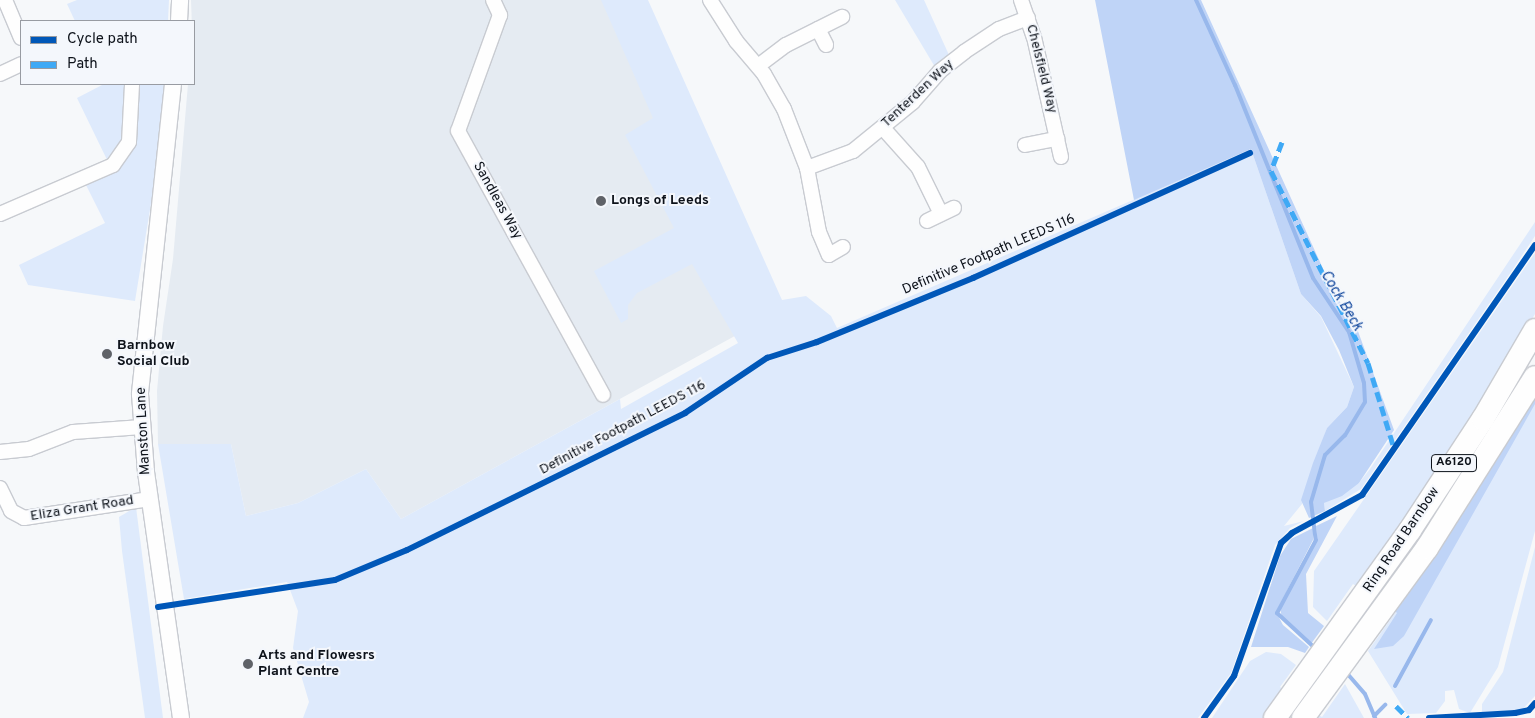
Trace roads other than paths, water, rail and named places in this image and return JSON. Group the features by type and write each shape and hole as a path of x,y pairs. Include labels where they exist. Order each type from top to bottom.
{"highway":[{"name":"Ring Road Barnbow","path":"1275,718 1366,593 1483,419 1535,330"},
{"name":"Ring Road Barnbow","path":"1307,713 1385,606 1535,377"}],"street":[{"path":"5,0 20,36"},
{"path":"179,20 180,0"},
{"name":"Sandleas Way","path":"493,0 500,15 458,131 603,395"},
{"path":"710,0 736,42 758,66 784,109 807,168 823,242 830,254 843,247"},
{"name":"Chelsfield Way","path":"1021,0 1028,18 1061,157"},
{"path":"758,66 818,29 842,18"},
{"name":"Tenterden Way","path":"807,168 853,151 882,128 964,52 999,29 1028,18"},
{"path":"818,29 826,45"},
{"path":"0,74 20,64"},
{"path":"0,214 113,165 129,142 132,85"},
{"name":"Manston Lane","path":"173,85 140,394 150,499 181,718"},
{"path":"882,128 918,167 940,214"},
{"path":"1025,145 1058,139"},
{"path":"927,221 954,208"},
{"path":"0,452 29,450 73,432 142,427"},
{"name":"Eliza Grant Road","path":"1,495 11,511 24,518 150,499"}],"waterway":[{"name":"Cock Beck","path":"1196,0 1235,85 1313,278 1349,332 1364,383 1365,402 1345,435 1325,455 1311,502 1316,540 1277,613 1316,649"},
{"path":"1395,686 1431,620"},
{"name":"Cock Beck","path":"1345,671 1365,694 1375,718"},
{"path":"1374,716 1385,705"}],"place":[{"name":"Longs of Leeds","path":"601,201"},
{"name":"Barnbow Social Club","path":"107,354"},
{"name":"Arts and Flowesrs Plant Centre","path":"248,664"}]}
